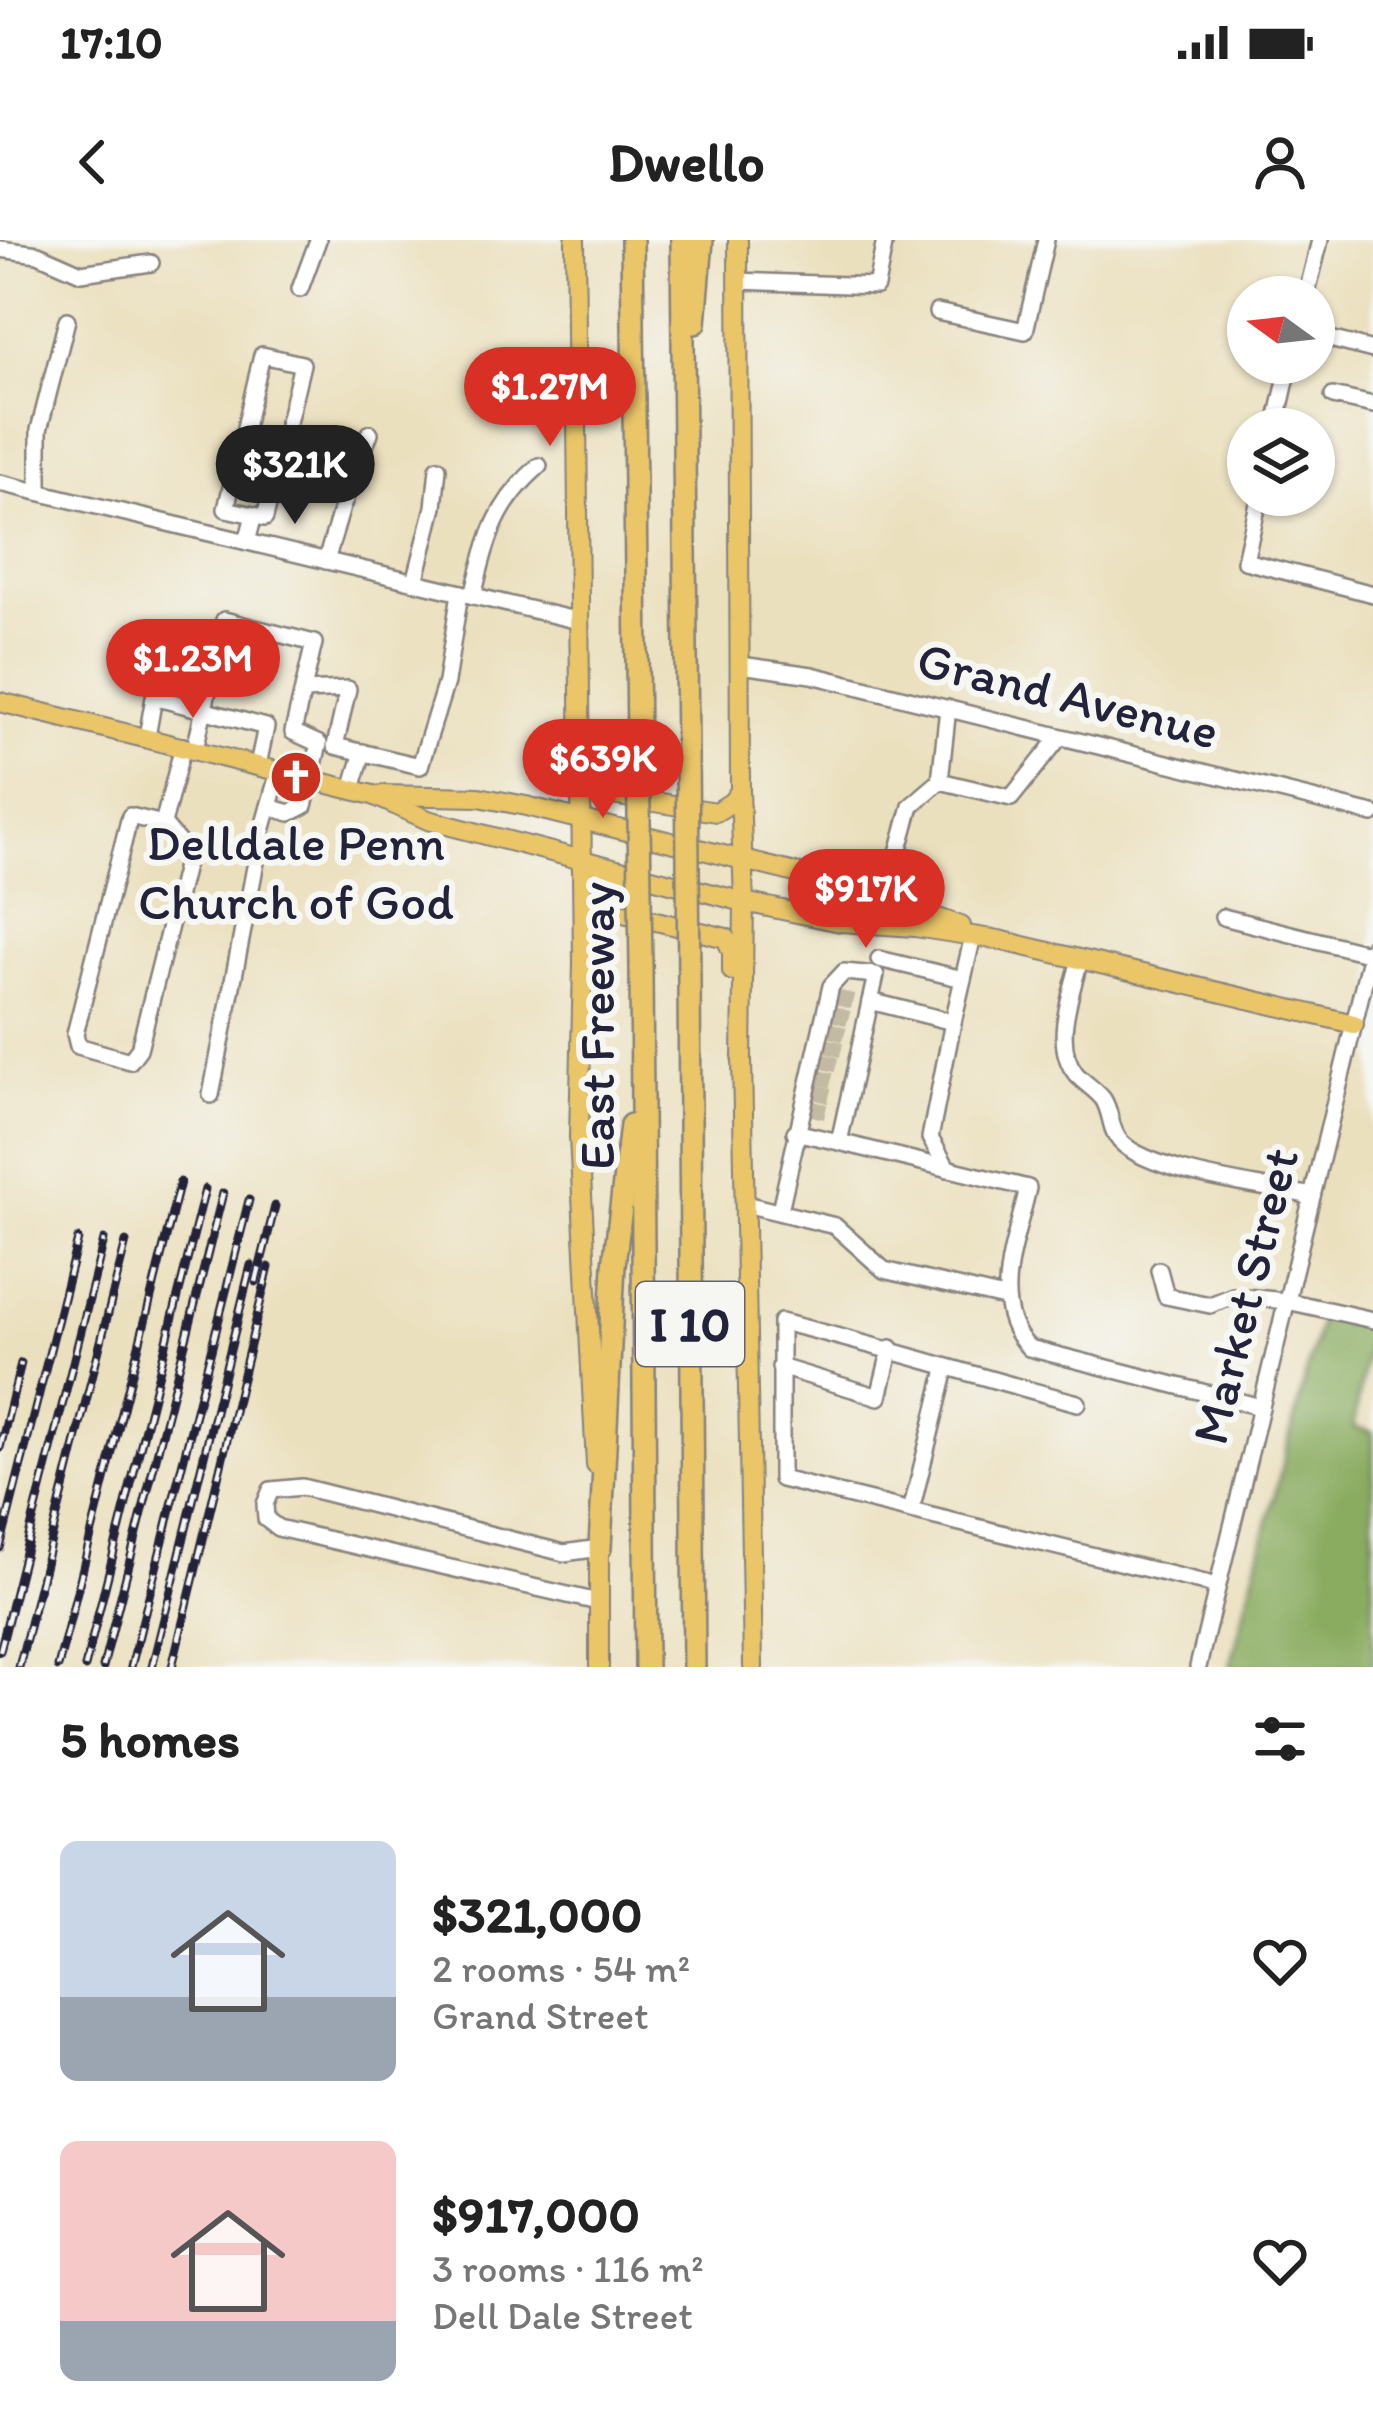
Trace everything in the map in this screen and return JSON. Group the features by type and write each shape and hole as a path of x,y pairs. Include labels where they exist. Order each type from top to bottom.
{"highway":[{"name":"East Freeway","path":"632,240 646,1667"},
{"name":"East Freeway","path":"682,240 694,1667"},
{"path":"684,473 702,240"},
{"path":"600,1548 614,1265 641,1035"}],"main road":[{"path":"575,240 584,963 580,1137 600,1548 598,1667"},
{"path":"737,240 742,1059 753,1667"},
{"path":"580,657 589,683 590,768 595,784 605,794 716,812 733,802 740,791"},
{"path":"0,702 352,789 428,820 744,902 840,922 999,940 1354,1024"},
{"path":"373,795 479,797 742,859 885,899 999,940"},
{"path":"584,963 591,925 611,910 726,938 732,952 736,1037 742,1059"}],"street":[{"path":"300,289 318,240"},
{"path":"738,280 876,286 885,240"},
{"path":"937,313 1025,331 1046,240"},
{"path":"1311,276 1320,240"},
{"path":"0,249 39,247 82,273 151,263"},
{"path":"39,493 39,430 67,320"},
{"path":"1335,340 1373,350"},
{"path":"262,355 302,364 265,518 254,515 226,508 262,355"},
{"path":"1333,396 1373,405"},
{"path":"326,561 370,433"},
{"path":"411,796 490,530 512,490 539,466"},
{"path":"415,582 434,507 438,468"},
{"path":"0,483 579,621"},
{"path":"248,542 254,515"},
{"path":"1255,516 1245,561 1373,594"},
{"path":"163,824 205,711 224,620 314,643 293,732"},
{"name":"Grand Avenue","path":"741,665 812,675 1373,814"},
{"path":"304,691 348,689 335,746 421,766"},
{"path":"147,736 154,697 293,732 319,744 304,806 290,812 268,807"},
{"path":"885,899 910,806 940,781 948,708"},
{"path":"258,765 266,727"},
{"path":"940,781 1011,798 1059,737"},
{"path":"352,789 363,752"},
{"path":"212,1095 279,771"},
{"path":"130,816 163,824 180,844 186,862 139,1049 130,1061 78,1046 75,1034 130,816"},
{"path":"1223,917 1372,950"},
{"path":"839,1142 852,1057 886,925"},
{"path":"948,1169 930,1138 973,936"},
{"name":"Market Street","path":"1198,1667 1372,950"},
{"path":"1080,959 1067,1013 1065,1055 1104,1101 1111,1128 1122,1143 1138,1156 1175,1167 1312,1196"},
{"path":"780,1210 796,1132 820,1052 831,986 844,972 878,967 963,980"},
{"path":"852,1057 953,1022"},
{"path":"796,1132 1028,1188 1004,1298 1014,1333 1028,1348 1261,1407"},
{"path":"745,1204 835,1226 884,1270 1004,1298"},
{"path":"1159,1270 1166,1296 1210,1305 1233,1296 1286,1301 1373,1320"},
{"path":"1078,1403 781,1322 781,1478 1217,1586"},
{"path":"780,1366 879,1397 890,1348"},
{"path":"911,1510 946,1369"},
{"path":"598,1602 278,1528 266,1519 265,1504 271,1490 302,1487 564,1553 600,1548"}],"green space":[{"path":"1322,1313 1371,1324 1354,1427 1373,1432 1373,1667 1230,1667"}],"tunnel":[{"path":"838,998 858,1003"},
{"path":"834,1014 854,1020"},
{"path":"830,1030 850,1036"},
{"path":"827,1046 847,1051"},
{"path":"822,1061 842,1066"},
{"path":"817,1077 838,1082"},
{"path":"815,1092 835,1097"},
{"path":"811,1108 831,1113"}],"railway":[{"path":"58,1667 180,1182"},
{"path":"85,1667 205,1189"},
{"path":"103,1667 223,1193"},
{"path":"131,1667 249,1200"},
{"path":"256,1282 275,1206"},
{"path":"0,1548 78,1239"},
{"path":"0,1651 104,1240"},
{"path":"19,1667 126,1242"},
{"path":"152,1667 251,1265"},
{"path":"172,1667 269,1267"},
{"path":"0,1448 21,1363"}],"place":[{"name":"Delldale Penn Church of God","path":"296,777"}]}
